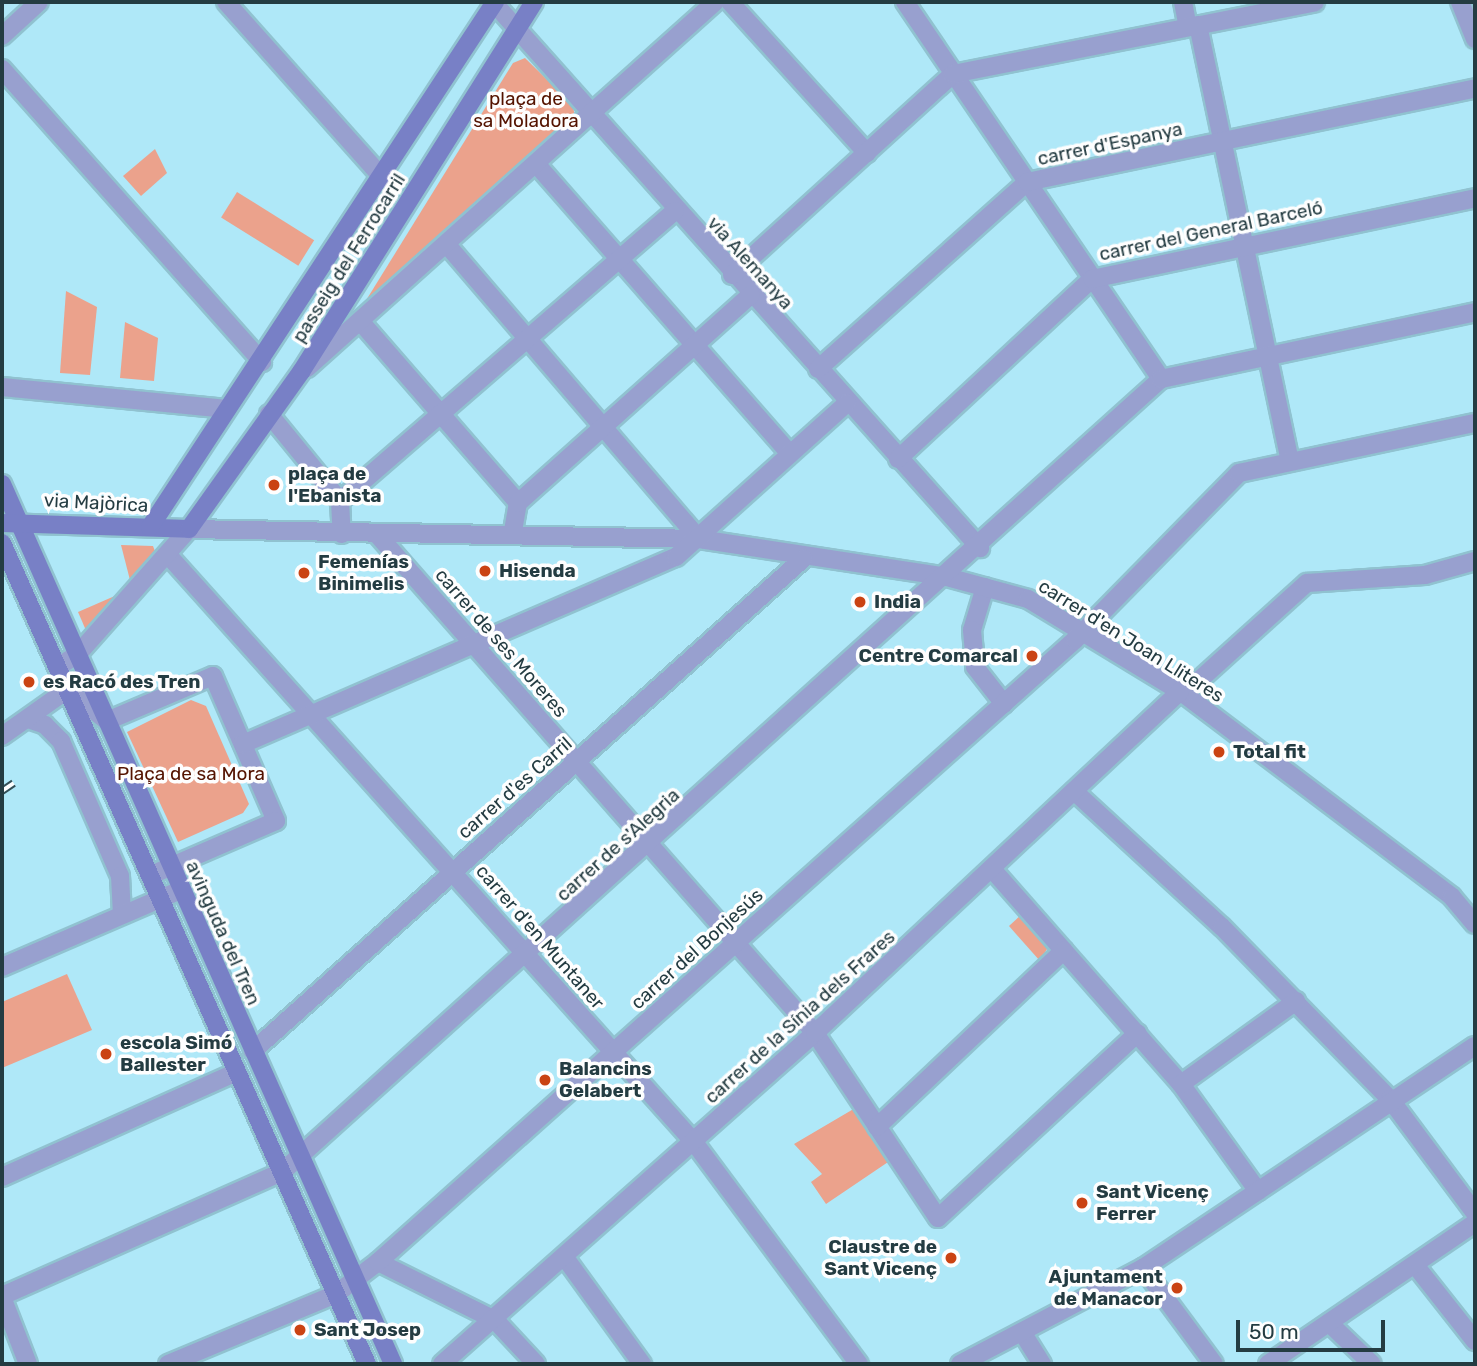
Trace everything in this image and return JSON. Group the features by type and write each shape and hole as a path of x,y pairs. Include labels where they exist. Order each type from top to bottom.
{"main road":[{"name":"passeig del Ferrocarril","path":"150,527 383,178 494,2"},
{"name":"passeig del Ferrocarril","path":"189,529 301,373 534,2"},
{"name":"avinguda del Tren","path":"2,484 9,521 77,654 393,1364"},
{"name":"via Majòrica","path":"9,521 189,529"},
{"path":"2,543 151,875 234,1073 282,1172 367,1364"}],"street":[{"path":"2,36 39,2"},
{"path":"226,2 383,178"},
{"name":"via Alemanya","path":"494,2 675,211 980,548"},
{"path":"301,373 594,116 715,2"},
{"path":"730,2 867,153"},
{"path":"905,2 1161,379 1475,312"},
{"path":"1183,2 1193,26 1226,141 1271,354 1290,460"},
{"path":"732,275 953,74 1315,2"},
{"path":"1460,2 1475,39"},
{"path":"2,69 262,362"},
{"name":"carrer d'Espanya","path":"818,369 1027,183 1475,88"},
{"path":"538,166 789,453"},
{"name":"carrer del General Barceló","path":"898,458 1092,279 1248,243 1475,198"},
{"path":"340,501 675,211"},
{"path":"448,246 529,337 699,539"},
{"path":"513,531 518,503 751,295"},
{"path":"360,321 518,503"},
{"name":"carrer de s'Alegria","path":"2,1297 282,1172 947,578 1161,379"},
{"path":"2,387 227,409"},
{"path":"243,744 676,557 847,403"},
{"path":"269,414 340,501 342,534"},
{"name":"carrer del Bonjesús","path":"168,1364 336,1293 377,1262 1004,704 1239,474 1290,460 1475,424"},
{"path":"57,667 77,654 189,529"},
{"name":"carrer d'en Joan Lliteres","path":"189,529 342,534 513,531 699,539 804,558 947,578 1028,599 1182,693 1452,897 1475,924"},
{"name":"carrer de ses Moreres","path":"376,533 815,1033 938,1218 1138,1033"},
{"name":"carrer d'en Muntaner","path":"168,555 454,870 694,1142 859,1364"},
{"name":"carrer d'es Carril","path":"253,1051 804,558"},
{"name":"carrer de la Sínia dels Frares","path":"442,1364 566,1259 815,1033 1074,791 1307,583 1425,575 1475,561"},
{"path":"985,587 972,630 975,667 1004,704"},
{"path":"2,736 67,690 107,721 213,676 276,821 151,875"},
{"path":"27,719 46,725 61,741 120,876 122,914"},
{"path":"1074,791 1296,1001 1390,1099 1475,1213"},
{"path":"992,869 1181,1084 1258,1191"},
{"path":"2,967 181,890"},
{"path":"877,1127 1064,950"},
{"path":"1181,1084 1296,1001"},
{"path":"960,1364 1143,1268 1390,1099 1475,1046"},
{"path":"2,1177 234,1073"},
{"path":"1278,1361 1475,1223"},
{"path":"566,1259 642,1364"},
{"path":"377,1262 495,1320 536,1364"},
{"path":"1415,1265 1475,1341"},
{"path":"1143,1268 1213,1364"},
{"path":"2,1297 28,1364"},
{"path":"1329,1323 1373,1364"},
{"path":"1022,1332 1042,1364"}],"green space":[{"name":"plaça de sa Moladora","path":"525,58 572,104 575,115 365,302 513,63"},
{"path":"155,149 167,173 141,196 123,176"},
{"path":"237,192 314,240 298,266 221,217"},
{"path":"66,291 97,307 90,375 60,373"},
{"path":"125,322 158,338 154,381 120,378"},
{"path":"121,545 153,546 156,554 131,584"},
{"path":"117,595 118,599 88,635 78,612"},
{"name":"Plaça de sa Mora","path":"191,700 206,706 249,804 243,813 178,842 127,732"},
{"path":"1022,914 1050,944 1040,961 1009,926"},
{"path":"67,974 92,1030 2,1068 2,1002"},
{"path":"862,1104 897,1156 826,1204 811,1182 822,1174 794,1144"}],"railway":[{"path":"2,791 14,783"}],"place":[{"name":"plaça de l'Ebanista","path":"274,485"},
{"name":"Hisenda","path":"485,571"},
{"name":"Femenías Binimelis","path":"304,573"},
{"name":"India","path":"860,602"},
{"name":"Centre Comarcal","path":"1032,656"},
{"name":"es Racó des Tren","path":"29,682"},
{"name":"Total fit","path":"1219,752"},
{"name":"escola Simó Ballester","path":"106,1054"},
{"name":"Balancins Gelabert","path":"545,1080"},
{"name":"Sant Vicenç Ferrer","path":"1082,1203"},
{"name":"Claustre de Sant Vicenç","path":"951,1258"},
{"name":"Ajuntament de Manacor","path":"1177,1288"},
{"name":"Sant Josep","path":"300,1330"}]}
